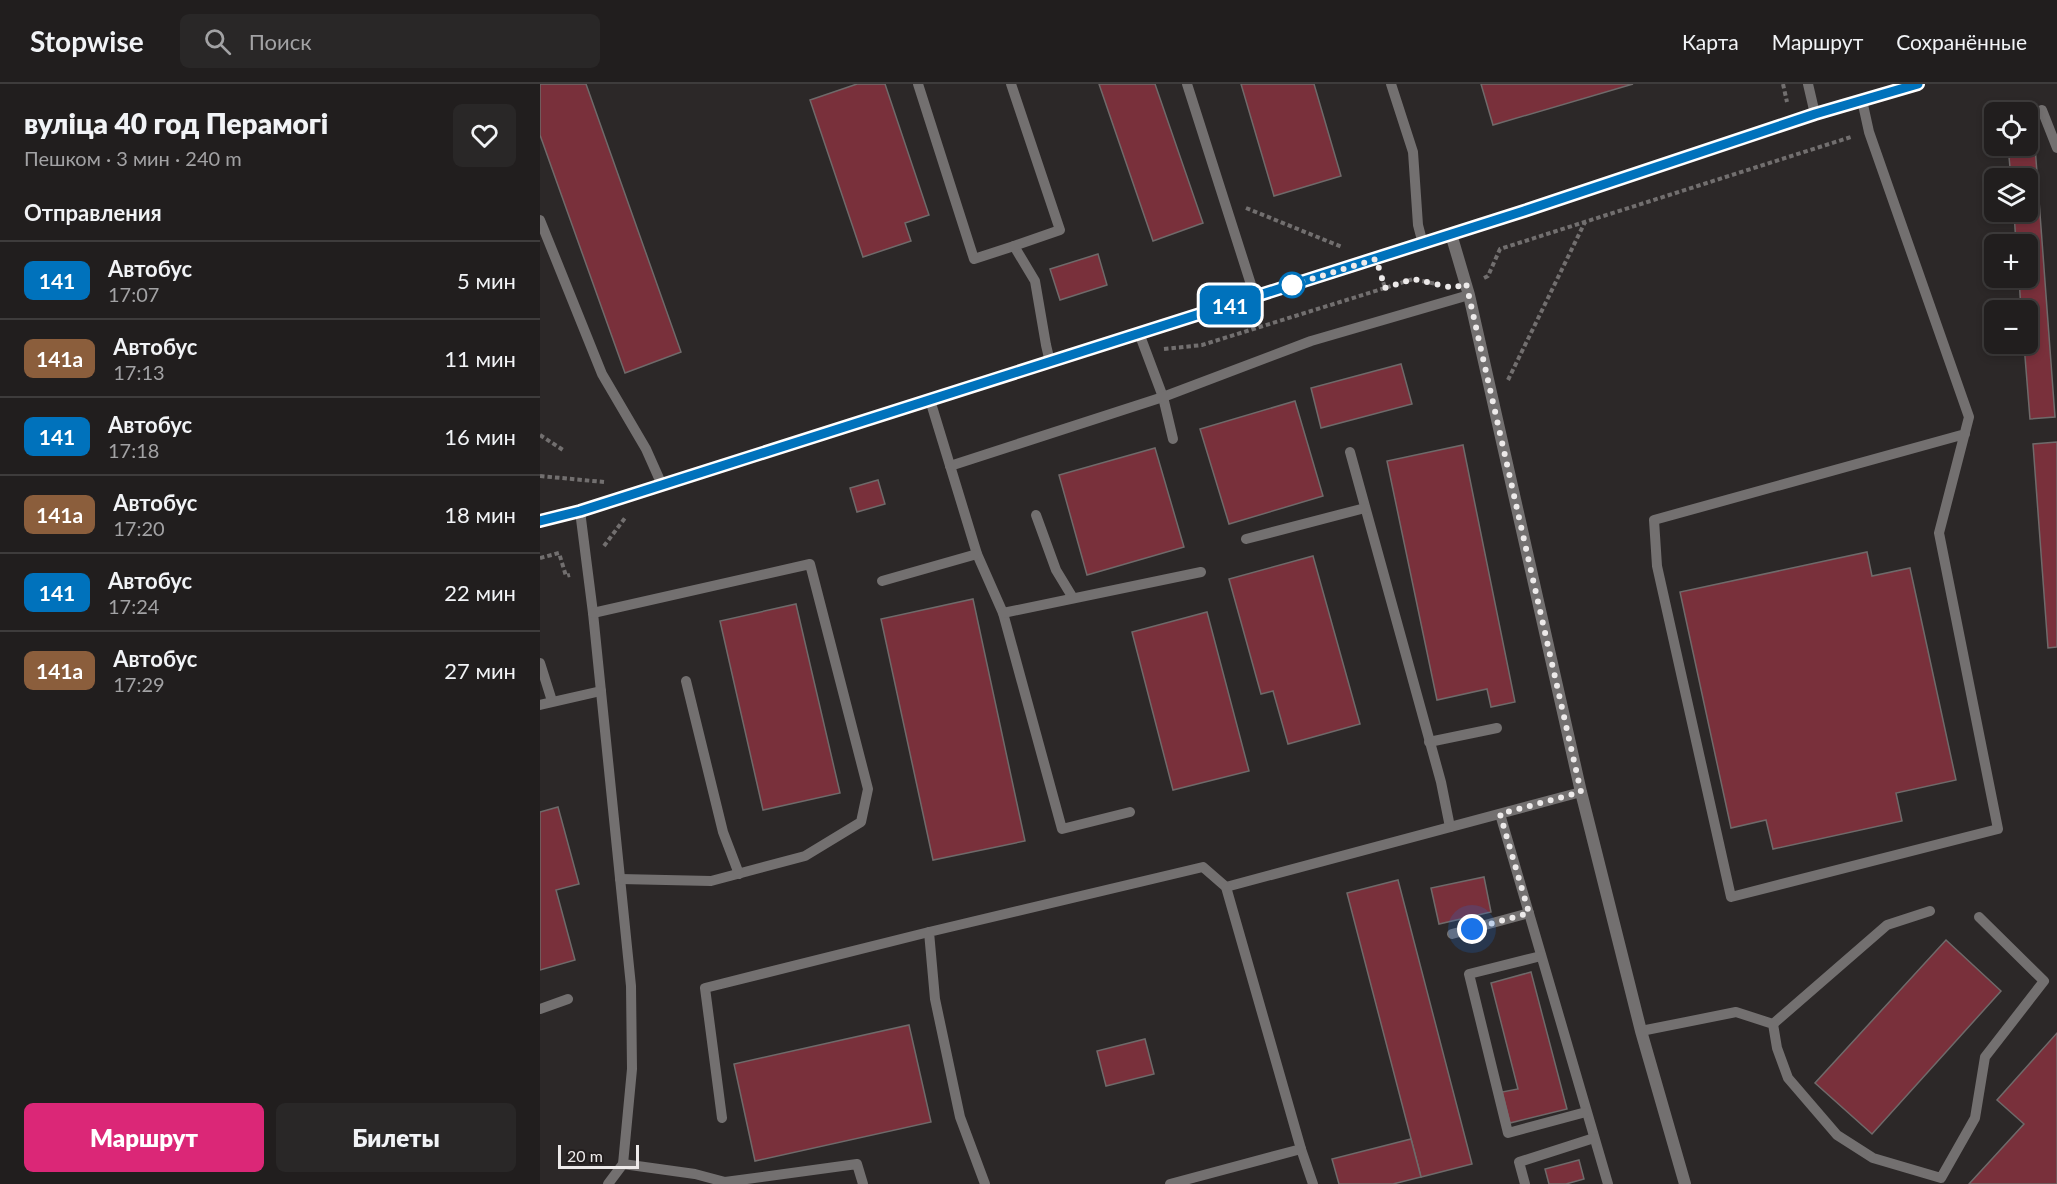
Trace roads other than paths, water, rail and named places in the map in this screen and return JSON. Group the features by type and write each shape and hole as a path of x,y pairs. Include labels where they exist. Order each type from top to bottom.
{"street":[{"path":"540,521 580,511 1376,259 1815,114 1918,84"},
{"path":"1451,234 1467,289 1581,792 1641,1031 1685,1184"}],"lane":[{"path":"918,84 974,259 1060,230 1011,84"},
{"path":"1187,84 1254,297"},
{"path":"1391,84 1413,152 1418,225 1423,244"},
{"path":"1808,84 1815,114"},
{"path":"1862,100 1869,132 1969,417 1965,434 1939,533 1998,829 1731,897 1657,566 1654,520 1965,434"},
{"path":"2042,110 2057,148"},
{"path":"540,220 602,374 646,449 662,485"},
{"path":"1014,246 1035,281 1050,362"},
{"path":"950,466 1163,397 1311,340 1467,289"},
{"path":"1139,333 1163,397 1173,439"},
{"path":"930,400 977,554 1003,613 1062,829 1130,812"},
{"path":"1350,452 1441,782 1450,827"},
{"path":"1246,538 1365,508"},
{"path":"580,511 593,613 631,986 632,1058 623,1164 608,1184"},
{"path":"1036,515 1056,570 1073,598"},
{"path":"882,581 977,554"},
{"path":"593,613 810,564 868,789 861,822 805,856 711,881 620,879"},
{"path":"1003,613 1201,572"},
{"path":"540,663 552,701"},
{"path":"686,681 723,832 739,874"},
{"path":"540,705 601,692"},
{"path":"1429,742 1497,728"},
{"path":"1226,887 1581,792"},
{"path":"1500,814 1608,1184"},
{"path":"722,1118 705,988 1203,867 1226,887 1313,1184"},
{"path":"1773,1024 1887,925 1930,911"},
{"path":"1452,934 1529,913"},
{"path":"1773,1024 1777,1048 1788,1078 1837,1135 1874,1158 1942,1181 1975,1118 1985,1057 2044,981 1979,917"},
{"path":"929,932 935,999 960,1117 985,1184"},
{"path":"1541,956 1469,974 1508,1133 1586,1112"},
{"path":"540,1009 568,999"},
{"path":"1641,1031 1736,1012 1773,1024"},
{"path":"1525,1184 1519,1162 1594,1138"},
{"path":"1170,1184 1301,1149"},
{"path":"623,1164 695,1174 725,1182 857,1164 863,1184"}]}
